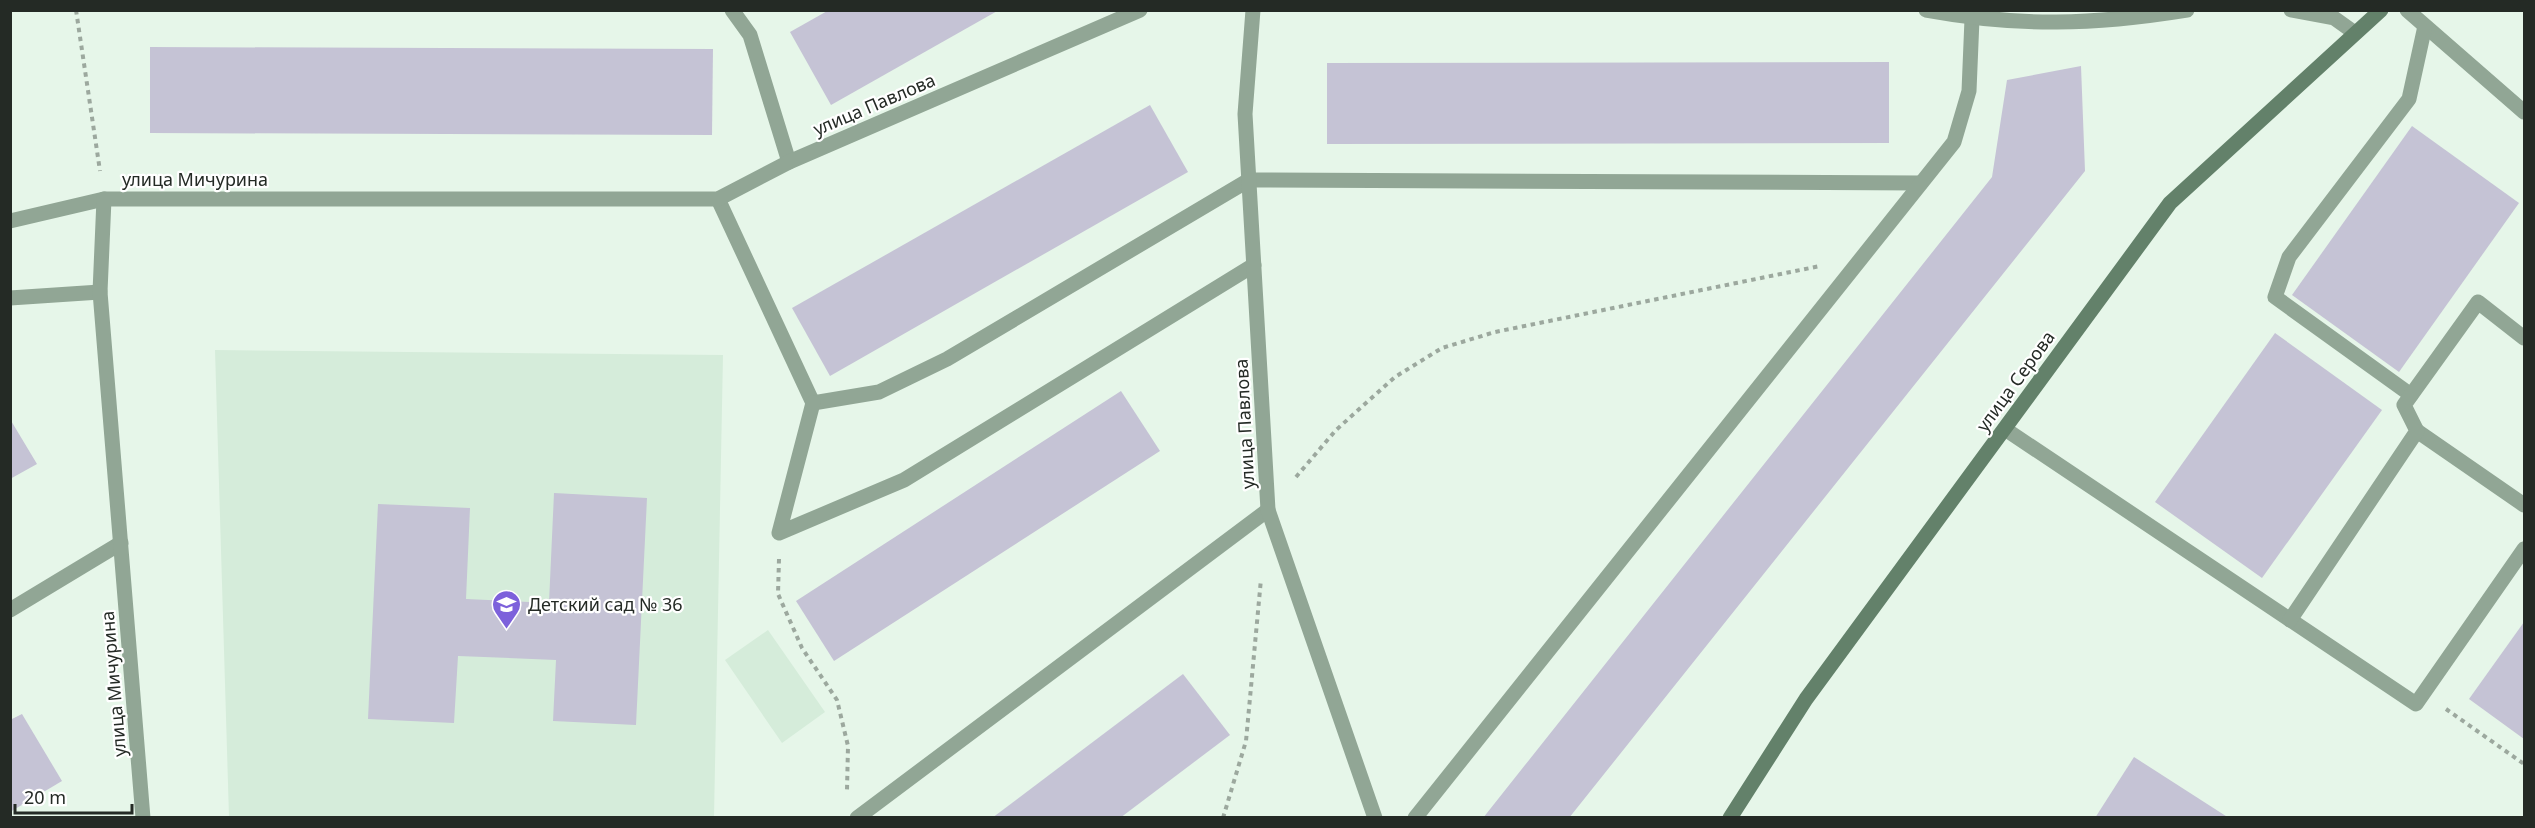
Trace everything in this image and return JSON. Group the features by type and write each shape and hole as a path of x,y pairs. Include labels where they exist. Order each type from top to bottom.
{"main road":[{"name":"улица Серова","path":"1730,818 1806,699 2170,203 2381,10"}],"street":[{"path":"732,10 750,34 789,162"},
{"name":"улица Павлова","path":"789,162 1140,10"},
{"name":"улица Павлова","path":"1253,10 1245,114 1268,510 1375,818"},
{"path":"1926,10 1972,19 2062,25 2142,18 2187,10"},
{"path":"2291,10 2334,18 2355,33"},
{"path":"2407,10 2524,111"},
{"path":"1415,818 1954,142 1969,91 1972,19"},
{"path":"2411,395 2275,297 2289,257 2409,99 2425,26"},
{"name":"улица Мичурина","path":"143,818 100,292 104,199 718,199 789,162"},
{"path":"813,403 879,392 947,359 1249,180 1921,183"},
{"path":"10,221 104,199"},
{"path":"718,199 813,403 779,533"},
{"path":"779,533 904,480 1254,265"},
{"path":"10,298 100,292"},
{"path":"2524,338 2478,302 2404,405 2417,431 2524,505"},
{"path":"2005,429 2416,704 2524,549"},
{"path":"2290,620 2417,431"},
{"path":"857,818 1268,510"},
{"path":"10,610 121,543"}],"path":[{"path":"76,10 104,199"},
{"path":"1268,510 1336,430 1395,377 1442,348 1495,332 1862,257"},
{"path":"779,533 778,594 802,648 837,700 848,746 846,794"},
{"path":"1223,818 1246,741 1263,567"},
{"path":"2423,693 2524,764"}],"shaded area":[{"path":"215,350 723,355 714,817 229,817"},
{"path":"768,630 825,712 782,743 725,660"}],"building":[{"path":"829,10 999,10 831,105 790,32"},
{"path":"150,47 713,49 712,135 150,133"},
{"path":"1889,62 1889,143 1327,144 1327,63"},
{"path":"2081,66 2085,171 1569,818 1483,818 1992,177 2007,80"},
{"path":"1150,105 1188,172 830,376 792,308"},
{"path":"2412,126 2519,203 2399,372 2292,295"},
{"path":"2275,333 2382,410 2262,578 2155,502"},
{"path":"1121,391 1160,451 834,661 796,601"},
{"path":"10,419 37,464 10,479"},
{"name":"Детский сад № 36","path":"554,493 647,498 636,725 553,721 556,660 458,656 454,723 368,719 378,504 470,508 466,599 549,603"},
{"path":"2524,622 2524,739 2469,699"},
{"path":"1183,674 1230,735 1120,818 992,818"},
{"path":"22,714 62,781 10,812 10,720"},
{"path":"2134,757 2229,818 2095,818"}],"place":[{"name":"Детский сад № 36","path":"507,630"}]}
